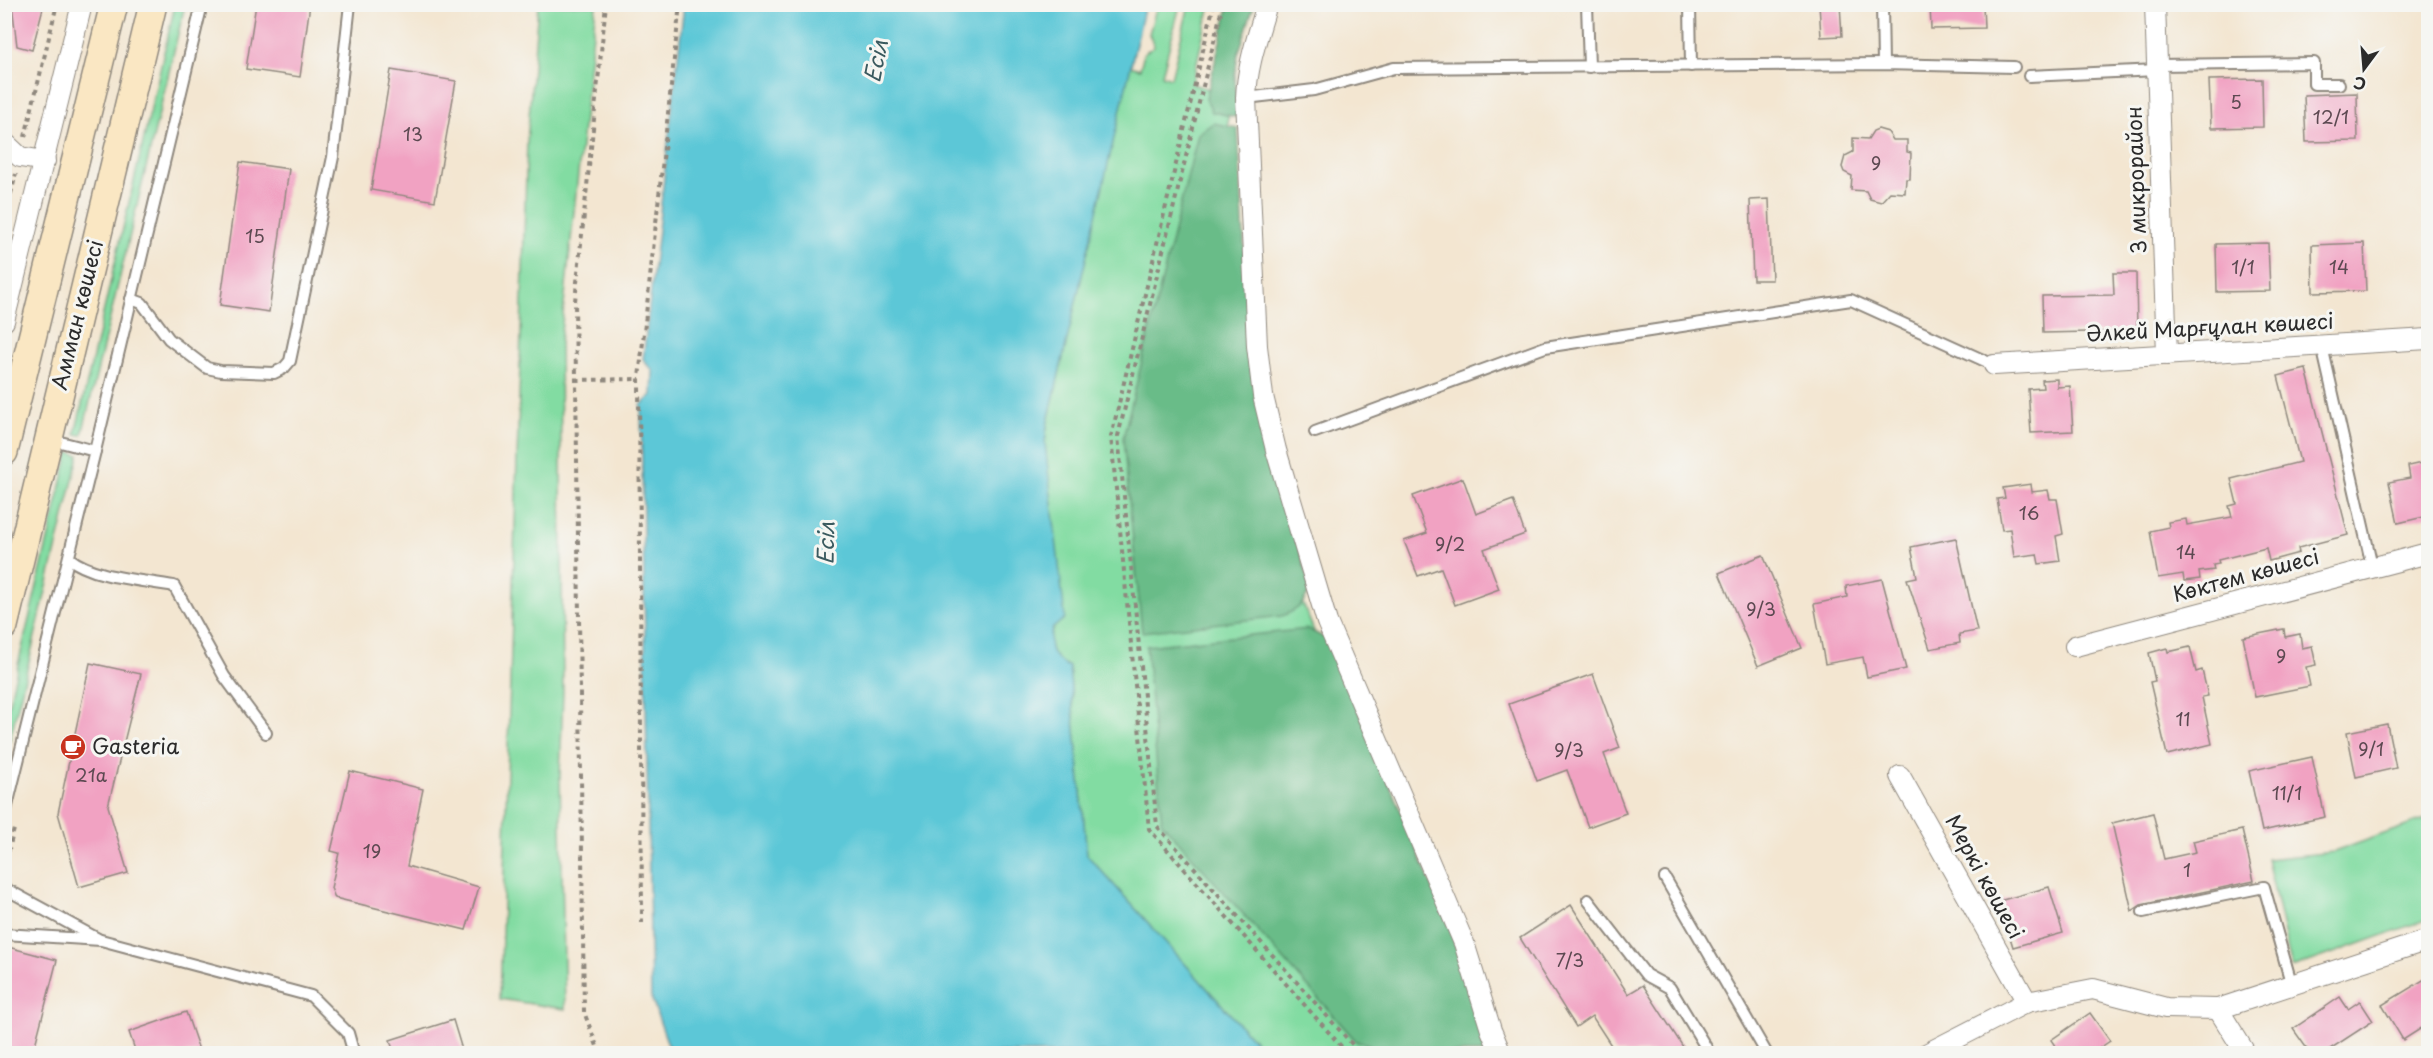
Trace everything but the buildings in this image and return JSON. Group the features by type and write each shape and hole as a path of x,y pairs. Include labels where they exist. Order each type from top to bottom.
{"main road":[{"name":"Амман көшесі","path":"4,452 114,4"},
{"name":"Амман көшесі","path":"4,626 153,4"}],"street":[{"path":"4,321 82,4"},
{"path":"1267,4 1247,77 1246,98 1257,346 1263,396 1276,450 1327,622 1464,943 1491,1030 1501,1053"},
{"name":"3 микрорайон","path":"2155,4 2167,355"},
{"path":"4,142 20,157 45,161"},
{"name":"Әлкей Марғұлан көшесі","path":"1994,365 2428,339"},
{"name":"Көктем көшесі","path":"2075,646 2428,553"},
{"name":"Меркі көшесі","path":"1900,776 2027,1002"},
{"path":"1926,1053 2027,1002 2093,989 2166,1008 2218,1009 2428,940"},
{"path":"2218,1009 2246,1053"}],"lane":[{"path":"4,818 202,4"},
{"path":"132,299 142,303 169,339 207,368 221,371 274,373 284,368 290,361 333,157 350,4"},
{"path":"1587,4 1589,67"},
{"path":"1690,4 1691,66"},
{"path":"1882,4 1882,64"},
{"path":"2029,76 2157,68 2314,63 2314,84 2339,84"},
{"path":"1246,98 1314,90 1394,68 1882,64 2014,67"},
{"path":"1315,432 1545,347 1851,300 1994,365"},
{"path":"2322,345 2373,566"},
{"path":"48,438 95,451"},
{"path":"69,558 77,565 106,574 174,586 224,676 266,733"},
{"path":"1665,878 1767,1053"},
{"path":"2143,912 2264,887 2292,986"},
{"path":"4,888 101,940"},
{"path":"1588,900 1646,975 1670,988 1710,1053"},
{"path":"4,934 101,940 311,996 348,1033 354,1053"}],"path":[{"path":"4,220 57,4"},
{"path":"600,1053 584,1012 575,301 606,4"},
{"path":"642,923 640,379 680,4"},
{"path":"1214,4 1111,437 1149,830 1348,1053"},
{"path":"1223,4 1118,436 1157,826 1361,1053"},
{"path":"576,380 640,379"}],"green space":[{"path":"1229,4 1254,5 1238,55 1235,75 1237,117 1212,112 1206,99"},
{"path":"175,5 185,5 82,435 75,434"},
{"path":"538,5 596,5 560,343 563,693 560,777 565,1009 500,999 527,142"},
{"path":"1157,5 1180,5 1162,75 1171,78 1189,5 1210,5 1192,84 1228,94 1229,244 1286,563 1410,863 1478,1053 1265,1053 1087,855 1069,667 1053,654 1050,642 1050,636 1057,623 1045,443 1130,66 1140,69 1144,53 1154,46 1149,34"},
{"path":"1213,123 1238,128 1251,371 1310,588 1300,606 1282,616 1142,632 1123,438 1198,134"},
{"path":"69,452 79,455 5,760 5,719"},
{"path":"1308,629 1329,640 1450,929 1491,1053 1376,1053 1368,1044 1357,1042 1162,823 1146,646"},
{"path":"2428,818 2428,919 2292,968 2267,859 2334,852"}],"water":[{"name":"Есіл","path":"684,5 1145,5 1047,426 1045,443 1065,618 1052,629 1050,641 1052,652 1058,660 1069,667 1087,855 1265,1053 671,1053 651,997 641,405 652,395 653,371 643,360"}],"place":[{"name":"Gasteria","path":"73,747"}]}
